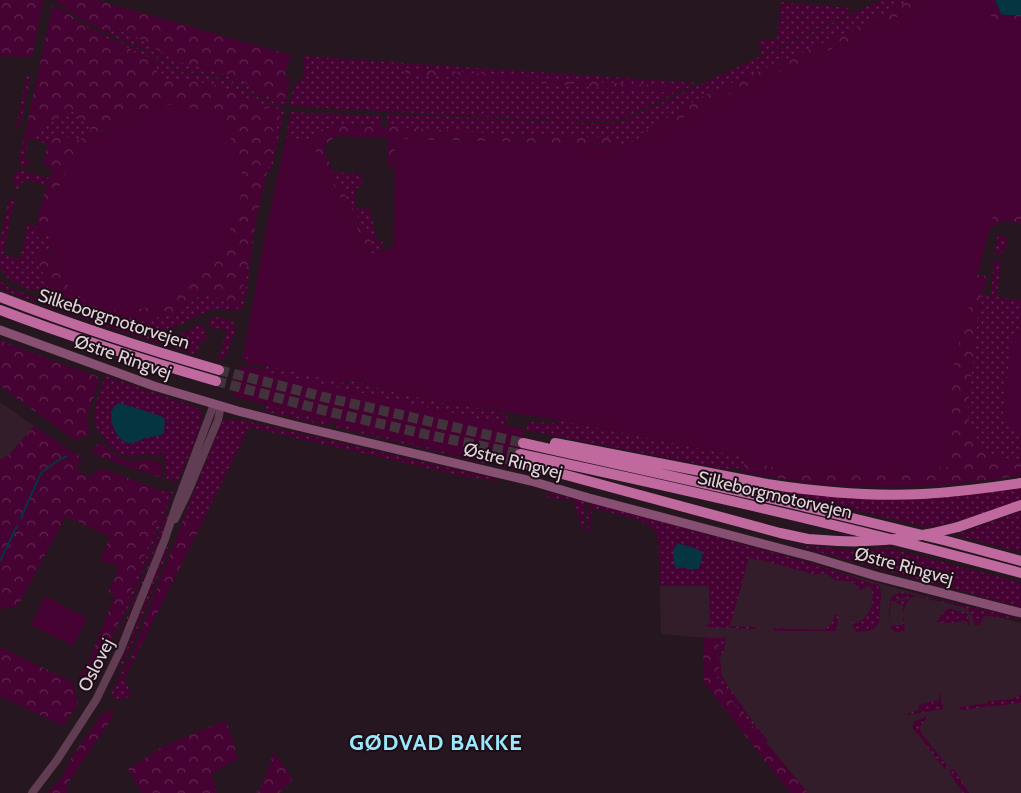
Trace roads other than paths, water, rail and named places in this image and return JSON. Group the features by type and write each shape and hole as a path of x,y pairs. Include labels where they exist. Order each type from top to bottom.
{"highway":[{"name":"Silkeborgmotorvejen","path":"0,298 86,329 219,370"},
{"name":"Silkeborgmotorvejen","path":"0,310 100,346 216,381"},
{"name":"Silkeborgmotorvejen","path":"1021,483 924,494 834,493 767,484 523,440 947,541 1021,561"},
{"name":"Silkeborgmotorvejen","path":"1021,505 933,534 895,540 867,542 838,542 765,530 519,458 762,508 919,546 1021,573"}],"main road":[{"name":"Østre Ringvej","path":"0,330 154,386 218,405 530,481 813,556 876,576 1021,613"}],"street":[{"name":"Oslovej","path":"32,793 61,753 101,690 127,635 165,539 188,492 218,420 218,405"}],"water":[{"path":"995,0 1021,0 1021,15 1001,14"},
{"path":"120,403 161,416 165,419 164,432 135,442 125,442 116,432 111,418 115,406"},
{"path":"676,543 694,548 703,553 701,560 703,561 699,568 691,570 676,567 673,549 677,545"}],"waterway":[{"path":"21,518 41,473 67,456"},
{"path":"0,561 17,526"}],"tunnel":[{"path":"219,370 332,399 523,443"},
{"path":"216,381 330,412 520,454"},
{"path":"492,454 518,462"}],"district":[{"name":"GØDVAD BAKKE","path":"436,742"}]}
